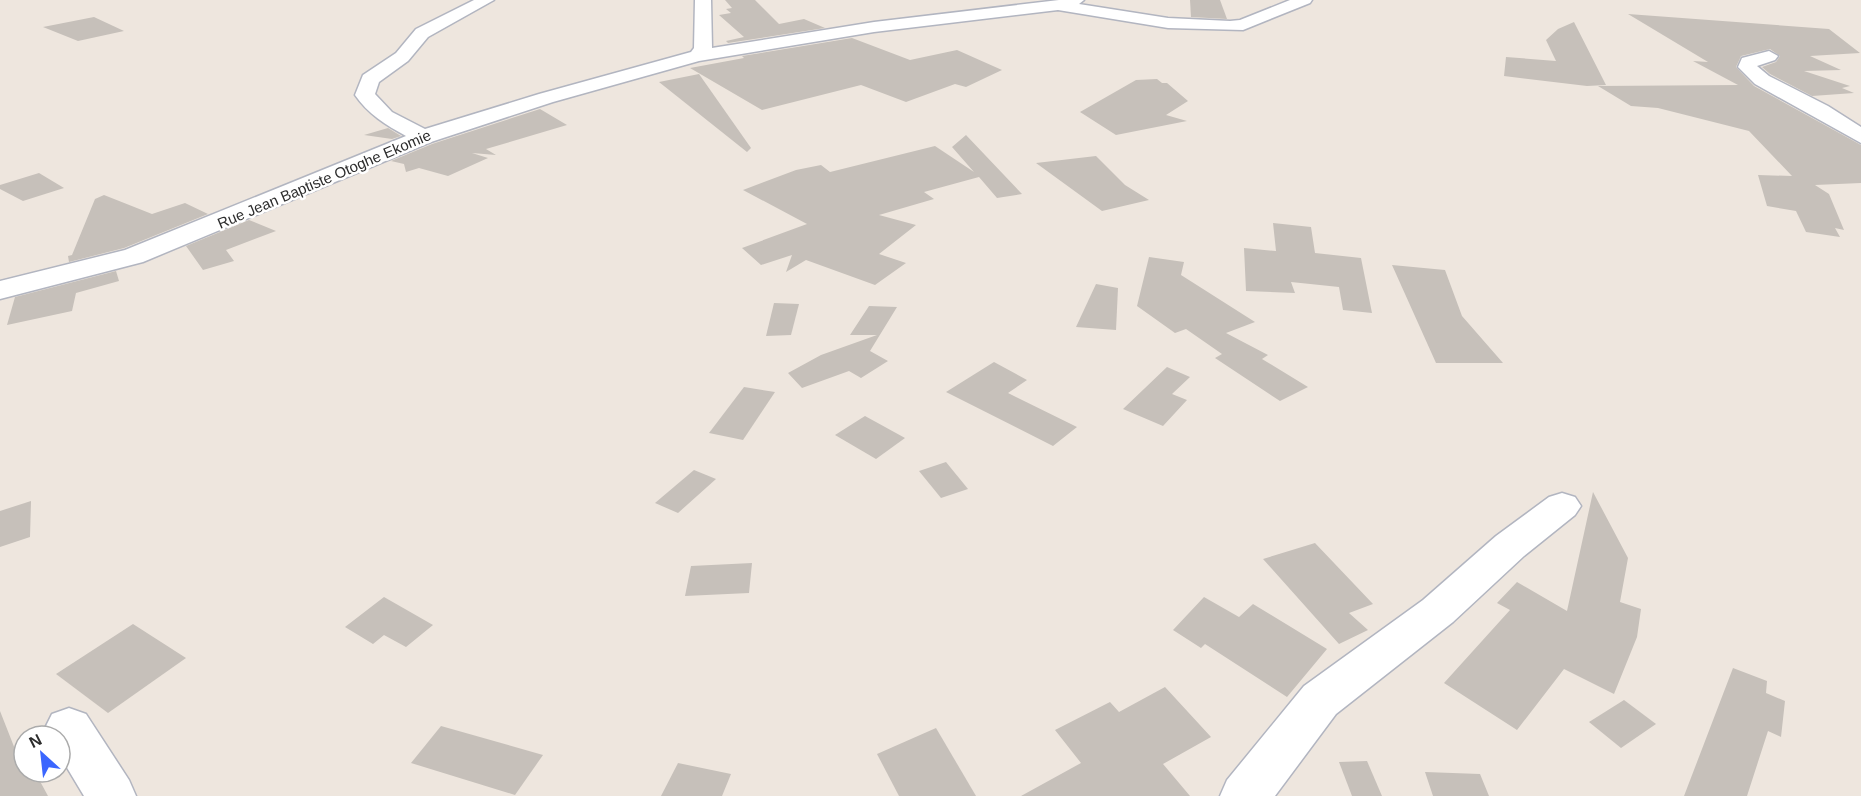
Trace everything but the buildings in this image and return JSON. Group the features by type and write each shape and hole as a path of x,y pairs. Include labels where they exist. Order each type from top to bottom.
{"street":[{"path":"423,137 385,116 365,95 365,88 378,71 402,57 432,26 486,0"},
{"path":"698,56 703,48 703,0"},
{"name":"Rue Jean Baptiste Otoghe Ekomie","path":"0,290 67,275 144,252 423,137 546,98 698,56 874,27 1068,3 1168,22 1236,25 1304,0"},
{"path":"1768,56 1749,62 1747,67 1762,80 1821,110 1861,136"},
{"path":"1245,796 1320,700 1438,611 1510,546 1562,506"},
{"path":"72,733 111,796"}]}
